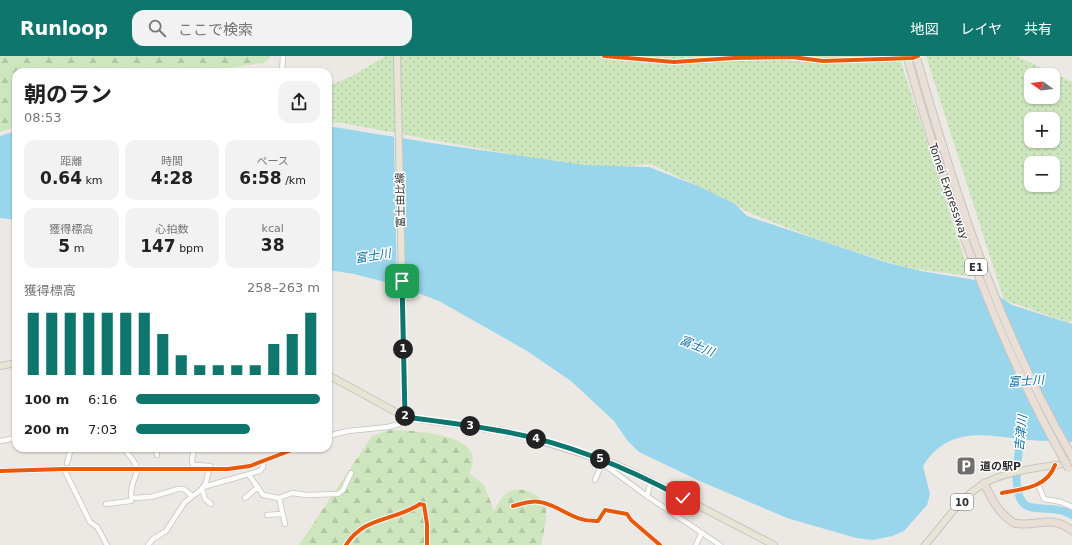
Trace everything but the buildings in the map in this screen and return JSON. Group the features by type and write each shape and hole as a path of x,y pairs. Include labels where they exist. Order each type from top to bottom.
{"highway":[{"name":"Tomei Expressway","path":"908,56 936,155 981,279 1022,378 1071,468"},
{"name":"Tomei Expressway","path":"917,56 948,166 995,294 1035,387 1072,456"},
{"path":"984,483 996,505 1003,514 1014,523 1051,521 1064,525 1072,531"}],"main road":[{"name":"富士由比線","path":"397,56 405,417"},
{"path":"0,366 12,364"},
{"path":"332,377 405,417 502,431 525,436 612,463 651,481 774,545"},
{"name":"10","path":"925,545 955,509 984,483 1010,474 1038,468 1056,465 1071,468"}],"street":[{"path":"282,68 283,56"},
{"path":"604,56 674,62 774,57 823,61 913,58 917,56"},
{"path":"332,435 348,431 388,427 399,424 405,417"},
{"path":"0,441 12,439"},
{"path":"67,463 70,452"},
{"path":"126,452 135,462 138,469 136,477 130,486 131,498 151,497 178,489 184,489 192,496"},
{"path":"193,452 193,465 210,466 210,470 202,488 205,499 211,504"},
{"path":"0,472 64,469 210,470 250,466 287,452"},
{"path":"148,545 153,539 166,531 192,496 202,488 260,471 263,466 263,461"},
{"path":"595,480 602,463 701,534 720,545"},
{"path":"1002,493 1036,486 1053,472 1056,465"},
{"path":"64,469 90,522 97,527 107,545"},
{"path":"249,475 263,495 279,498 292,493 306,496 338,494 343,490 351,473"},
{"path":"647,496 651,481"},
{"path":"1036,486 1044,499 1061,502 1072,507"},
{"path":"245,498 258,487"},
{"path":"279,498 281,514 285,524"},
{"path":"106,504 131,501"},
{"path":"512,506 538,501 552,505 584,521 598,521 605,510 627,514 631,520 660,545"},
{"path":"346,545 358,530 376,521 410,511 420,504 424,505 427,524 427,545"},
{"path":"267,515 281,514"},
{"path":"696,545 701,534"}],"green space":[{"path":"0,56 271,56 264,63 226,68 12,68 12,128 0,132"},
{"path":"386,56 899,56 970,276 907,268 822,241 752,214 651,164 591,169 336,122 332,124 332,84 350,77"},
{"path":"926,56 1016,56 1042,68 1024,68 1024,104 1060,104 1060,76 1072,82 1072,321 1067,322 1004,300"},
{"path":"390,430 434,434 457,441 466,446 473,457 470,474 484,485 494,511 501,499 512,491 524,490 541,499 546,503 546,520 541,545 299,545 372,436"}],"water":[{"name":"富士川","path":"332,127 584,165 649,167 700,187 735,204 747,216 888,263 921,271 975,280 1012,305 1072,324 1072,442 978,435 954,439 943,445 932,454 923,466 930,494 927,505 904,531 892,536 873,540 856,538 787,518 702,482 639,452 627,440 614,421 571,381 527,351 439,301 397,285 354,274 332,271"},
{"path":"12,132 12,220 0,218 0,136"}],"pier":[{"path":"394,135 402,136 405,290 397,287"}],"waterway":[{"name":"吉津川","path":"1022,429 1017,484 1019,495 1023,503 1030,507 1057,510 1067,512 1072,515"}],"cycle path":[{"path":"604,56 674,62 734,58 792,57 823,61 913,58 918,56"},
{"path":"0,471 64,469 228,469 250,466 287,452"},
{"path":"1002,493 1040,483 1046,479 1055,465"},
{"path":"513,506 530,502 540,502 589,521 598,521 605,510 627,514 631,520 660,545"},
{"path":"346,545 353,536 371,524 400,514 420,504 424,505 427,524 427,545"}],"place":[{"name":"道の駅P","path":"966,466"}],"route":[{"path":"402,281 405,417 502,431 525,436 625,468 683,498"}]}
